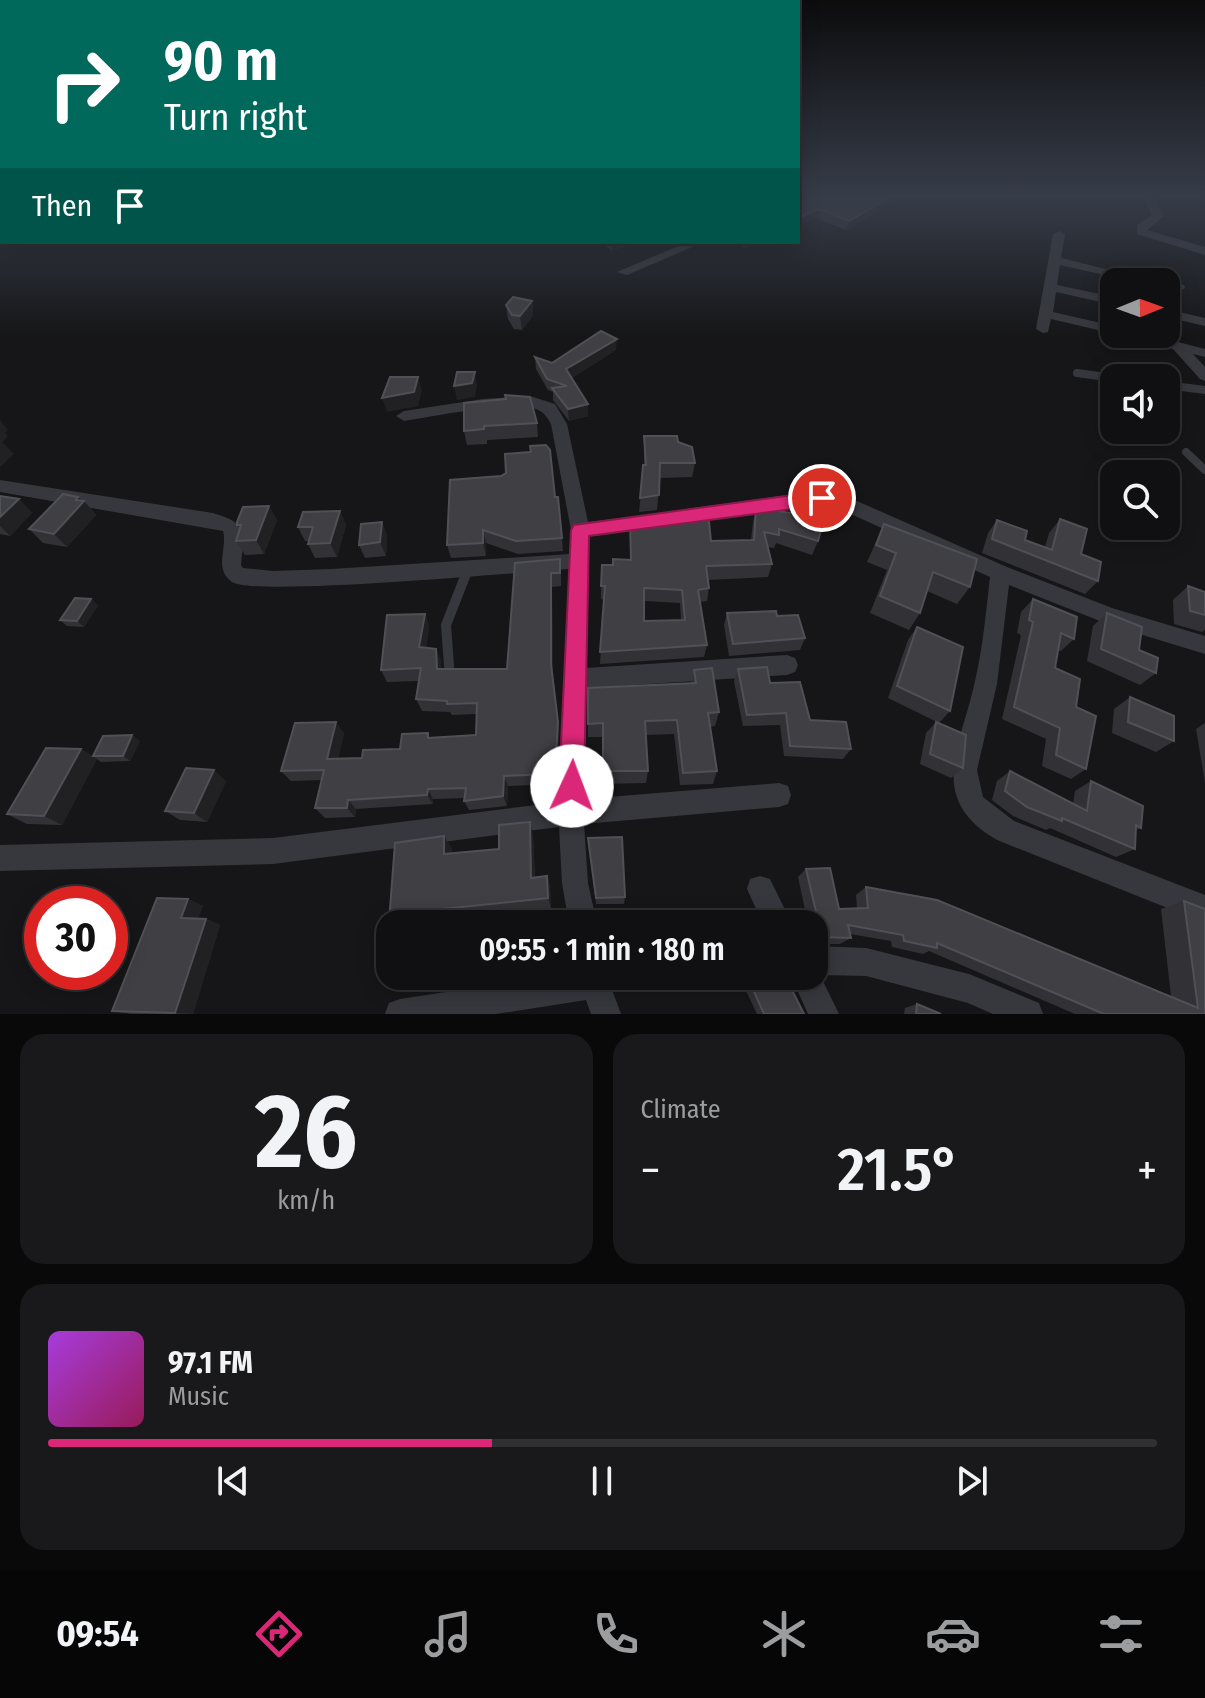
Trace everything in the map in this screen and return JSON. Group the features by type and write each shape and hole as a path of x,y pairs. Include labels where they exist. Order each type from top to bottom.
{"street":[{"path":"1043,329 1057,242"},
{"path":"1176,242 1205,251"},
{"path":"623,272 693,244"},
{"path":"1117,257 1117,268"},
{"path":"1054,260 1100,270"},
{"path":"1050,287 1100,298"},
{"path":"1046,314 1100,327"},
{"path":"1180,316 1205,322"},
{"path":"1180,346 1205,353"},
{"path":"1180,348 1205,376"},
{"path":"404,416 483,404 530,401 549,408 559,424 580,530 571,813 575,883 580,910"},
{"path":"0,486 213,520 230,526 235,532 231,567 238,576 273,579 579,561"},
{"path":"580,530 829,498 1000,573 1110,616 1205,645"},
{"path":"1000,573 986,684 966,762 965,782 971,802 984,818 1006,831 1205,909"},
{"path":"575,679 787,665"},
{"path":"0,858 273,851 571,813 779,795"},
{"path":"760,889 771,910"},
{"path":"828,961 866,962 969,989 1028,1014"},
{"path":"400,1014 537,990"},
{"path":"598,990 606,1014"},
{"path":"812,990 824,1014"}],"lane":[{"path":"1077,373 1100,376"},
{"path":"1180,387 1205,390"},
{"path":"1186,452 1205,470"},
{"path":"449,666 446,625 468,569"}],"building":[{"path":"513,297 532,301 520,316 512,315 506,305"},
{"path":"601,331 617,339 566,369 588,404 568,409 552,388 567,386 547,379 535,357 552,363"},
{"path":"457,372 475,372 472,383 454,386"},
{"path":"390,377 418,377 414,392 382,398"},
{"path":"505,395 530,397 537,423 484,426 484,429 464,431 464,403 506,399"},
{"path":"644,436 677,436 678,442 692,447 695,463 660,463 659,495 640,498 643,465 646,465"},
{"path":"546,445 550,450 562,538 516,541 483,530 483,543 447,545 450,480 501,476 506,473 505,454 531,452 530,446"},
{"path":"63,494 84,501 54,534 29,529"},
{"path":"0,496 19,499 0,517"},
{"path":"803,500 827,508 818,541 779,529 779,535 764,532 772,564 706,566 709,588 698,590 707,645 600,652 605,586 601,586 602,565 613,565 613,559 631,560 630,520 708,512 711,541 754,540 756,508 798,514","holes":["644,588 682,590 685,620 644,621"]},
{"path":"269,506 256,540 236,541 241,525 237,522 243,507"},
{"path":"340,511 330,543 308,544 313,527 298,527 303,512"},
{"path":"1060,519 1087,529 1081,554 1101,562 1098,581 992,539 997,520 1027,531 1025,540 1052,550"},
{"path":"382,522 380,542 359,545 361,524"},
{"path":"884,524 977,559 970,587 933,572 920,613 880,596 896,553 876,545"},
{"path":"560,559 560,573 551,573 551,664 558,722 555,774 504,776 503,796 464,801 466,788 428,789 427,795 348,800 347,808 315,808 324,770 281,771 295,723 336,722 327,759 362,758 363,750 400,749 402,734 428,733 428,738 476,735 477,703 447,704 447,701 416,699 421,668 381,670 387,615 425,614 419,647 436,649 437,669 507,669 515,563"},
{"path":"1188,586 1205,592 1205,615 1190,611"},
{"path":"75,598 91,599 77,621 60,620"},
{"path":"1033,599 1077,617 1074,639 1061,633 1055,668 1080,679 1076,707 1096,716 1086,769 1056,755 1060,728 1014,707 1033,622 1029,620"},
{"path":"776,611 777,616 798,615 805,638 733,644 727,613"},
{"path":"1107,613 1142,627 1139,650 1158,658 1156,673 1101,649"},
{"path":"917,627 963,647 950,711 897,686"},
{"path":"767,667 770,683 800,682 810,720 846,722 851,749 790,746 786,713 747,715 738,669"},
{"path":"712,668 719,712 708,713 717,771 683,773 677,720 645,721 648,771 603,771 603,723 588,724 588,688 696,683 694,670"},
{"path":"1130,697 1174,716 1174,741 1128,722"},
{"path":"936,722 966,735 963,768 930,754"},
{"path":"132,735 123,756 93,756 103,736"},
{"path":"46,748 81,749 44,816 7,814"},
{"path":"186,768 214,770 194,813 165,811"},
{"path":"1010,771 1087,811 1091,781 1143,806 1141,828 1136,825 1135,849 1062,818 1062,821 1027,807 1005,791"},
{"path":"530,822 531,878 547,876 548,898 442,910 390,910 395,843 444,836 444,854 499,849 499,825"},
{"path":"622,837 625,897 596,898 588,838"},
{"path":"830,868 839,909 868,908 866,887 937,900 1198,1008 1184,901 1205,909 1205,1014 1104,1014 937,943 937,948 904,941 903,935 848,925 851,938 828,937 828,910 816,910 806,869"},
{"path":"157,898 188,899 181,918 206,919 175,1013 112,1011 120,990 128,990 128,971"},
{"path":"753,990 792,990 804,1014 764,1014"},
{"path":"917,1004 941,1014 916,1014"}],"route":[{"path":"572,786 580,530 822,498"}]}
